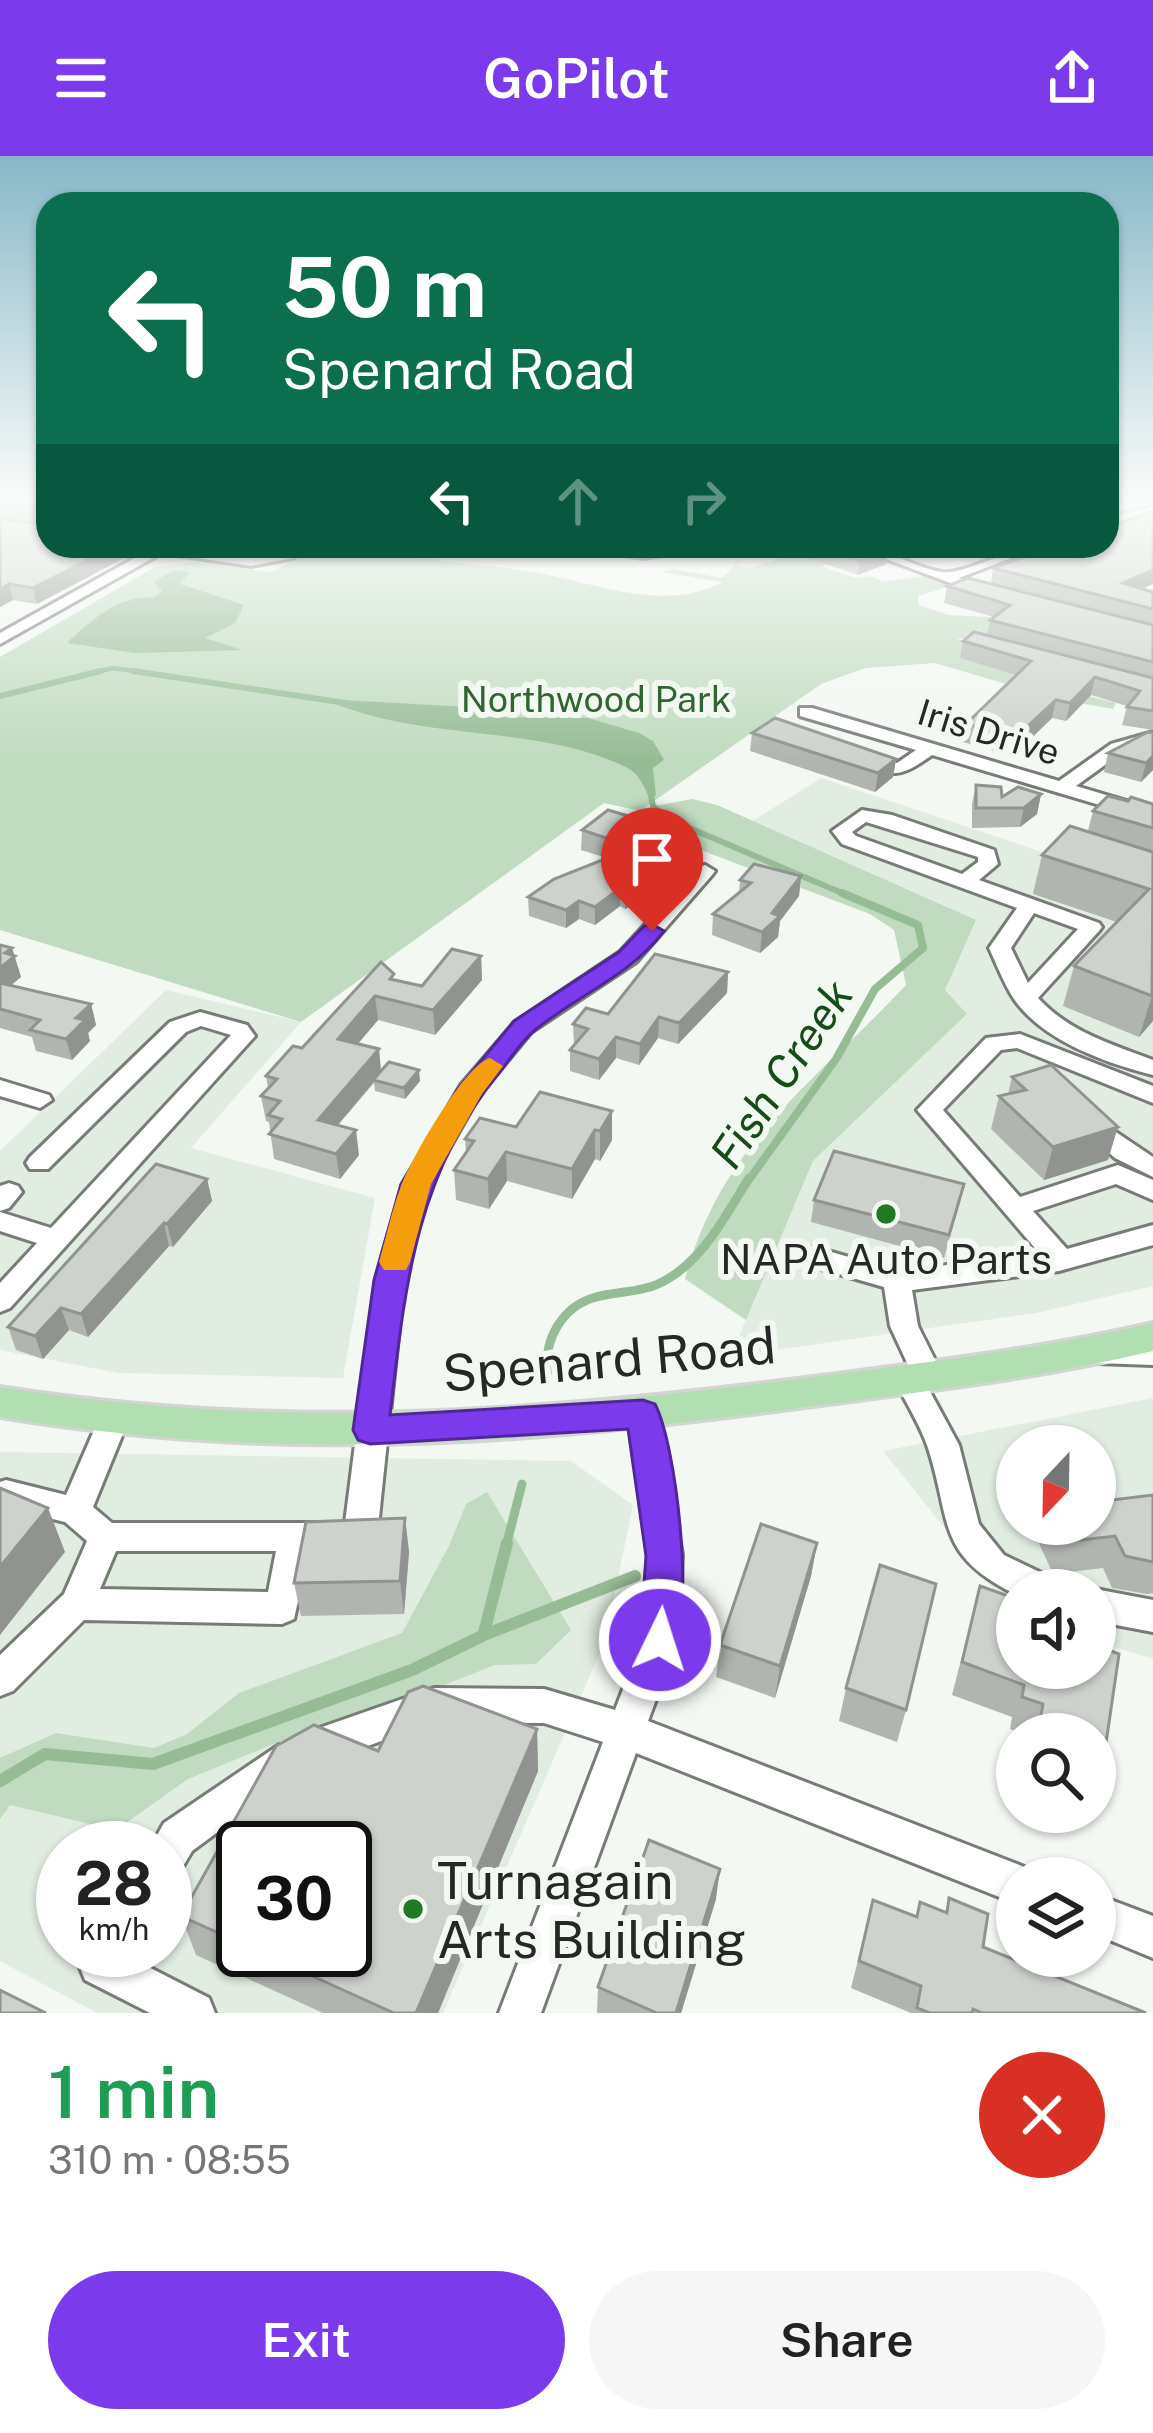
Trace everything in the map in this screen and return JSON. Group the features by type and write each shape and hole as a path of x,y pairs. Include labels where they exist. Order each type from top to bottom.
{"main road":[{"name":"Spenard Road","path":"0,1402 113,1420 269,1431 370,1430 643,1414 1081,1355 1153,1337"}],"street":[{"path":"0,639 93,587"},
{"path":"970,587 996,596"},
{"path":"0,622 22,626"},
{"name":"Iris Drive","path":"806,712 1153,815"},
{"path":"1062,788 1117,748 1153,737"},
{"path":"898,740 868,760 899,770 929,749"},
{"path":"964,882 988,864 987,854 862,816 841,831 849,840 964,882 1092,927 1025,999"},
{"path":"6,1494 75,1510 105,1537 360,1537 390,1280 416,1184 470,1090 523,1027 628,957 706,871"},
{"path":"1029,905 1000,948 1015,988 1045,1022 1153,1068"},
{"path":"0,1301 243,1036 239,1030 200,1019 178,1027 39,1163"},
{"path":"1045,1078 1036,1068 1060,1030"},
{"path":"1060,1259 929,1110 994,1043 1020,1041 1153,1095"},
{"path":"0,1088 40,1100"},
{"path":"1071,1105 1124,1152 1153,1168"},
{"path":"1015,1208 1118,1174 1153,1191"},
{"path":"0,1221 56,1240"},
{"path":"814,1256 897,1281 972,1276 1153,1235"},
{"path":"897,1281 904,1326 943,1445 964,1530 998,1569"},
{"path":"1081,1355 1153,1354"},
{"path":"520,2013 660,1640 665,1556 643,1414"},
{"path":"75,1510 113,1420"},
{"path":"0,1679 77,1604 105,1537"},
{"path":"77,1604 282,1608 295,1538"},
{"path":"1116,1609 1153,1616"},
{"path":"192,1828 292,1755 434,1705 544,1706 629,1732 996,1876"},
{"path":"1116,1922 1153,1937"},
{"path":"124,1977 194,2013"}],"shaded area":[{"path":"158,587 188,587 244,605 235,623 205,638 242,650 135,653 67,643 117,605 153,598 162,591"},
{"path":"343,700 468,707 487,717 588,718 639,733 653,741 664,760 653,768 656,796 648,795 630,769 593,754 520,738 408,724 336,704"},
{"path":"821,778 1153,889 1153,1286 1036,1313 748,1354 737,1341 813,1161 967,1014 945,990 975,920 751,822"},
{"path":"166,990 301,1022 191,1148 375,1198 343,1378 118,1373 0,1350 0,1151"},
{"path":"1153,1398 1153,1659 1116,1648 1116,1569 996,1569 996,1592 883,1451 996,1429 996,1545 1116,1545 1116,1425 1015,1425"},
{"path":"0,1452 571,1461 633,1505 605,1641 443,2013 97,2013 0,1961"}],"green space":[{"name":"Northwood Park","path":"121,587 599,587 678,595 712,587 948,587 918,596 919,605 948,615 1009,618 985,635 957,639 1032,661 1021,679 1116,703 1113,709 1057,699 935,663 865,668 821,684 644,808 692,799 717,805 976,920 945,990 967,1014 813,1161 746,1320 685,1279 701,1231 747,1151 806,1084 906,985 894,930 870,914 698,849 641,811 604,803 301,1022 0,930 0,657"},
{"path":"487,1492 571,1630 536,1664 495,1665 414,1697 308,1730 188,1779 129,1821 78,1821 10,1805 0,1819 0,1758 56,1733 154,1748 187,1734 239,1693 402,1633 466,1504"}],"building":[{"path":"949,587 1002,587 1153,625 1153,662 990,620 1010,605"},
{"path":"1066,587 1135,587 1153,592 1153,609"},
{"path":"974,632 1153,678 1153,711 1127,707 1140,691 1095,677 1070,703 1056,700 1016,737 966,724 1031,661 963,641"},
{"path":"775,718 896,759 878,773 752,733"},
{"path":"1153,733 1153,756 1146,763 1108,753"},
{"path":"976,785 1001,787 1002,797 1018,787 1041,794 1024,808 976,808"},
{"path":"1108,796 1153,804 1153,828 1093,811"},
{"path":"608,810 635,818 609,839 582,830"},
{"path":"1070,826 1153,852 1152,996 1074,966 1149,889 1042,855"},
{"path":"615,855 652,878 625,891 620,888 595,907 579,901 566,910 528,897 554,879"},
{"path":"754,864 801,876 772,913 780,916 762,932 713,914 751,883 740,880"},
{"path":"0,945 12,948 5,953 15,956 0,968"},
{"path":"452,949 481,956 433,1010 375,996 338,1039 379,1049 318,1120 356,1130 336,1154 269,1134 282,1119 268,1115 280,1101 261,1096 277,1079 266,1076 293,1046 302,1048 381,962 394,974 390,979 422,986"},
{"path":"655,954 728,972 679,1023 659,1017 640,1044 616,1037 599,1059 570,1050 588,1029 573,1024 586,1008 608,1014"},
{"path":"0,983 91,1004 76,1018 85,1020 66,1039 30,1030 40,1020 0,1009"},
{"path":"389,1062 419,1070 404,1088 373,1080"},
{"path":"1051,1065 1118,1127 1053,1147 999,1096 1026,1090 1012,1077"},
{"path":"540,1092 612,1111 572,1169 506,1152 488,1179 454,1170 474,1141 465,1139 480,1118 516,1127"},
{"path":"834,1151 964,1184 949,1235 814,1200"},
{"path":"156,1164 207,1179 81,1314 61,1308 35,1336 8,1327"},
{"path":"0,1488 48,1508 0,1567"},
{"path":"1153,1495 1153,1562 1125,1556 1116,1538 1116,1499"},
{"path":"405,1518 400,1581 294,1583 306,1522"},
{"path":"761,1524 817,1543 780,1666 720,1645"},
{"path":"880,1565 936,1584 906,1710 846,1688"},
{"path":"980,1586 996,1592 996,1675 962,1662"},
{"name":"Turnagain Arts Building","path":"423,1686 537,1729 416,2013 394,2013 315,1977 372,1977 372,1821 234,1821 276,1746 314,1725 378,1751 408,1692"},
{"path":"1023,1689 1114,1689 1110,1713 1041,1713 1043,1704 1022,1697"},
{"path":"649,1840 720,1869 676,2013 657,2013 598,1987"},
{"name":"Turnagain Arts Building","path":"216,1853 216,1932 192,1921 192,1896"},
{"path":"949,1898 988,1914 983,1947 996,1952 996,1977 1057,1977 1146,2013 982,2013 973,2009 972,2013 930,2013 917,2008 921,1986 859,1961 873,1900 917,1917 920,1902 947,1913"},
{"path":"0,1990 46,2013 0,2013"}],"waterway":[{"name":"Fish Creek","path":"0,696 101,671"},
{"name":"Fish Creek","path":"89,674 101,671"},
{"name":"Fish Creek","path":"101,671 133,671"},
{"name":"Fish Creek","path":"133,671 153,674"},
{"name":"Fish Creek","path":"133,671 346,703"},
{"name":"Fish Creek","path":"650,791 653,806 666,818 849,896"},
{"name":"Fish Creek","path":"748,1181 836,1059 875,989 923,948 918,925 842,893"},
{"name":"Fish Creek","path":"549,1371 552,1337 572,1309 593,1298 651,1287 673,1276 711,1238 749,1178"},
{"name":"Fish Creek","path":"506,1546 522,1484"},
{"name":"Fish Creek","path":"484,1633 507,1543"},
{"name":"Fish Creek","path":"0,1781 45,1754 153,1764 412,1670 484,1635 635,1576"}],"slow traffic":[{"path":"395,1262 416,1184 470,1090 490,1066"}],"place":[{"name":"NAPA Auto Parts","path":"886,1214"},
{"name":"Turnagain Arts Building","path":"413,1909"}],"route":[{"path":"652,931 628,957 523,1027 470,1090 416,1184 390,1280 370,1430 643,1414 665,1556 660,1640"}]}
